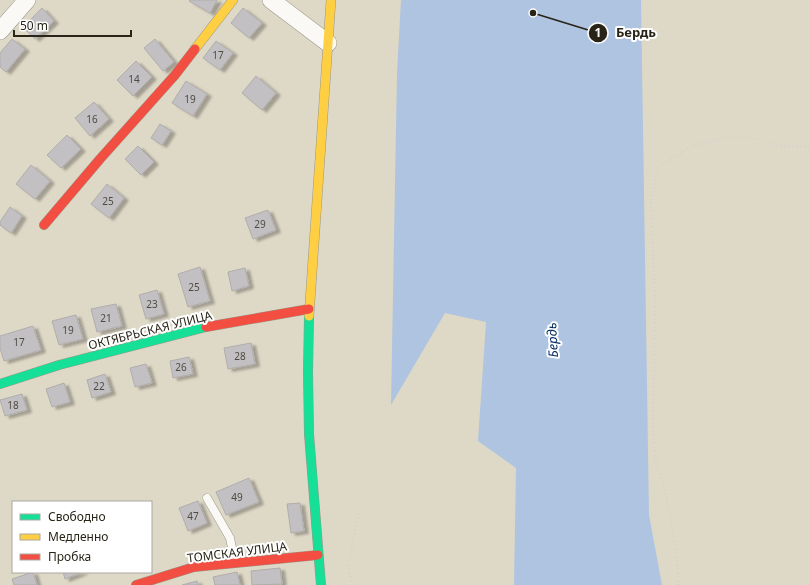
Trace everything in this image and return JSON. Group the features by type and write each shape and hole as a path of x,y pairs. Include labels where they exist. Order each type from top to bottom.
{"street":[{"path":"0,31 27,0"},
{"path":"44,225 100,159 175,75 233,0"},
{"path":"271,0 328,43"},
{"path":"321,585 309,434 309,309 331,0"},
{"name":"ОКТЯБРЬСКАЯ УЛИЦА","path":"0,384 59,365 209,326 309,309"},
{"name":"ТОМСКАЯ УЛИЦА","path":"136,585 194,567 318,555"}],"lane":[{"path":"207,498 230,538 235,563"}],"path":[{"path":"679,585 676,549 664,485 655,459 653,426 655,299 650,203 658,167 690,147 727,137 753,138 780,146 810,147"},
{"path":"352,585 348,566 361,507"}],"water":[{"path":"401,0 641,0 649,515 662,585 514,585 516,468 478,441 486,322 445,313 391,405 397,74"}],"building":[{"path":"217,0 210,13 189,1"},
{"path":"42,8 54,21 35,39 23,27"},
{"path":"243,8 262,23 249,38 231,23"},
{"path":"12,39 25,49 6,72 0,67 0,53"},
{"path":"155,39 174,62 163,71 144,48"},
{"path":"216,41 233,53 220,70 203,58"},
{"path":"136,61 152,77 133,96 117,80"},
{"path":"256,76 276,93 262,110 242,93"},
{"path":"186,81 207,94 193,116 172,103"},
{"path":"94,102 109,119 90,136 75,118"},
{"path":"160,124 171,131 162,145 151,138"},
{"path":"67,135 81,149 61,168 47,155"},
{"path":"138,146 154,162 141,175 125,159"},
{"path":"31,165 50,181 35,199 16,184"},
{"path":"107,184 124,198 109,218 91,204"},
{"path":"10,207 22,216 11,233 0,225 0,222"},
{"path":"268,210 276,230 253,239 245,218"},
{"path":"200,267 210,301 188,307 178,274"},
{"path":"245,268 249,286 232,291 228,272"},
{"path":"157,290 164,314 146,319 139,295"},
{"path":"116,304 122,326 97,332 91,309"},
{"path":"76,315 83,339 59,345 52,321"},
{"path":"33,326 41,350 4,361 0,348 0,336"},
{"path":"251,343 255,364 228,369 224,348"},
{"path":"189,357 193,374 173,378 170,361"},
{"path":"146,364 152,383 135,387 130,368"},
{"path":"105,374 111,392 92,398 87,380"},
{"path":"64,383 70,402 52,407 46,389"},
{"path":"22,394 27,410 5,416 0,400"},
{"path":"249,478 259,502 226,515 216,492"},
{"path":"198,501 207,523 188,531 179,508"},
{"path":"300,503 304,531 291,533 287,504"},
{"path":"280,568 282,584 252,585 251,571"},
{"path":"237,572 240,585 215,585 213,577"},
{"path":"33,573 37,585 14,585 12,579"},
{"path":"63,573 80,573 65,579"},
{"path":"197,581 198,585 182,585"}],"traffic: fast":[{"path":"309,316 309,434 321,585"},
{"path":"0,384 59,365 206,327"}],"traffic: slow":[{"path":"195,49 233,0"},
{"path":"309,316 331,0"}],"traffic: jam":[{"path":"44,225 100,159 175,75 195,49"},
{"path":"206,327 309,309"},
{"path":"136,585 194,567 318,555"}],"place":[{"name":"Бердь","path":"533,13"}]}
